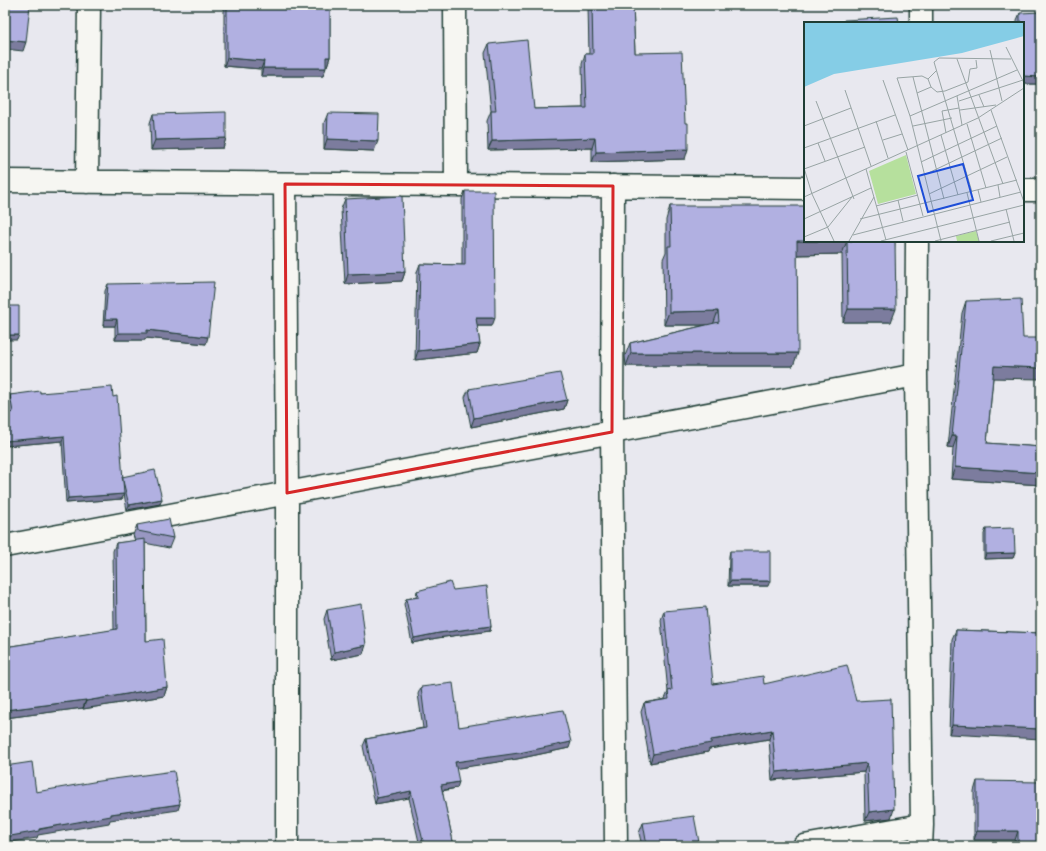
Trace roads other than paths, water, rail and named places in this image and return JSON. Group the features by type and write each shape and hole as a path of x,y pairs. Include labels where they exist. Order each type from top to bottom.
{"street":[{"path":"87,182 89,5"},
{"path":"456,5 456,185"},
{"path":"920,22 921,5"},
{"path":"5,181 804,188"},
{"path":"285,184 287,846"},
{"path":"613,186 612,432 616,846"},
{"path":"1024,190 1041,190"},
{"path":"917,242 916,375 922,824 921,846"},
{"path":"5,546 916,375"},
{"path":"804,846 922,824"}]}
